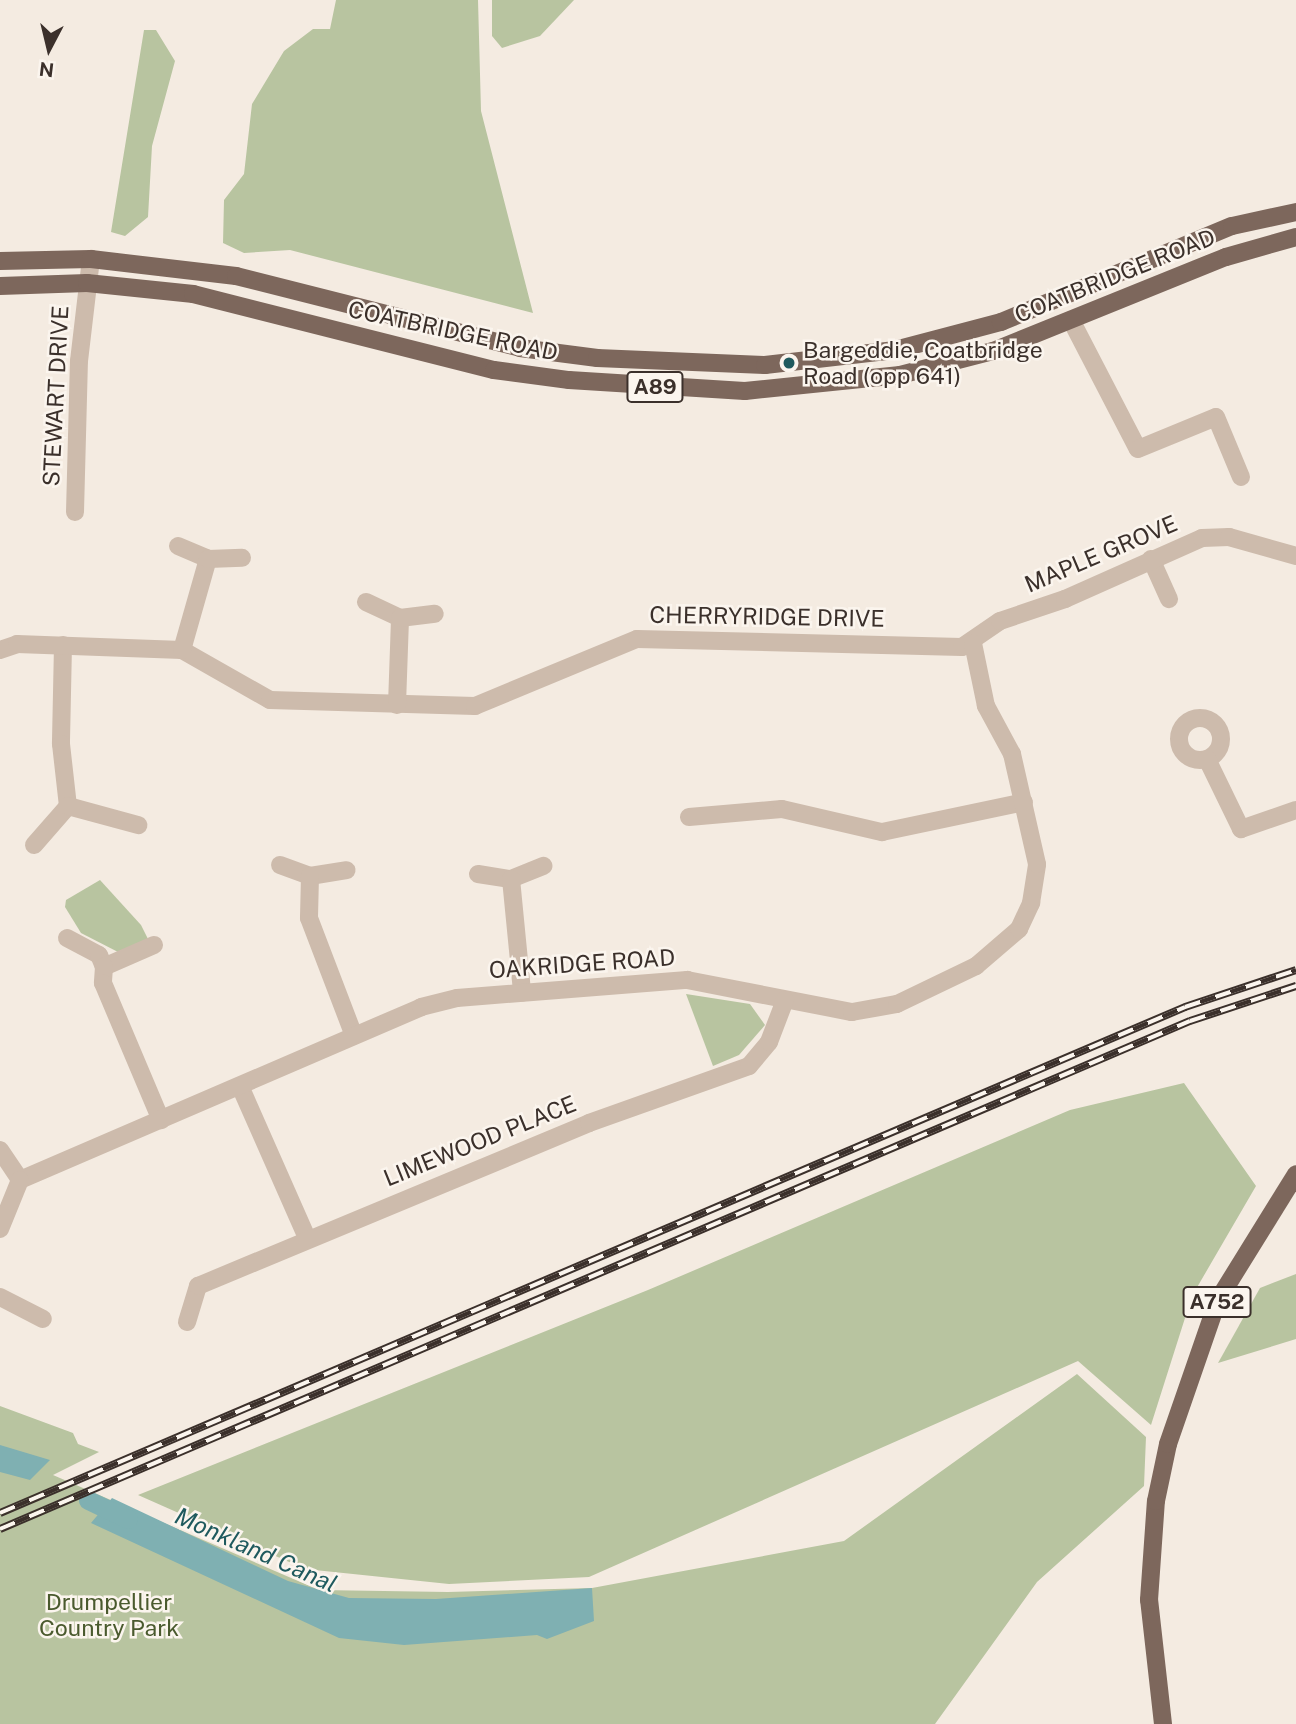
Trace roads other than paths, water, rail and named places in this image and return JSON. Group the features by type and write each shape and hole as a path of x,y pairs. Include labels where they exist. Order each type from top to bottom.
{"main road":[{"name":"COATBRIDGE ROAD","path":"0,261 91,259 236,276 520,348 597,358 765,365 883,352 1001,322 1232,226 1296,212"},
{"name":"COATBRIDGE ROAD","path":"0,286 87,283 245,305 494,370 683,389 805,388 900,375 993,351 1226,257 1296,237"},
{"name":"A752","path":"1164,1724 1149,1600 1156,1501 1168,1444 1218,1300 1296,1174"}],"street":[{"name":"STEWART DRIVE","path":"75,512 87,283 91,259"},
{"path":"1071,320 1138,449 1216,417 1241,478"},
{"name":"MAPLE GROVE","path":"973,643 1000,621 1065,599 1180,544 1215,537 1296,556"},
{"path":"178,546 208,559 242,558"},
{"path":"182,650 208,559"},
{"path":"1151,559 1169,599"},
{"path":"366,602 400,618 435,614"},
{"path":"397,705 400,618"},
{"name":"CHERRYRIDGE DRIVE","path":"0,650 17,644 182,650 270,700 475,706 657,636 962,647 973,643"},
{"name":"OAKRIDGE ROAD","path":"20,1180 439,1002 522,992 687,981 785,1000 871,1011 897,1004 1000,951 1022,923 1035,890 1035,851 1012,754 986,706 973,643"},
{"path":"34,845 68,806 61,744 63,645"},
{"path":"1207,759 1241,829 1296,810"},
{"path":"689,817 782,809 882,832 1024,802"},
{"path":"68,806 138,825"},
{"path":"280,864 310,876 346,870"},
{"path":"478,874 511,879 544,866"},
{"path":"310,876 309,918 354,1036"},
{"path":"511,879 522,992"},
{"path":"67,938 99,955 104,967 109,1000 161,1120"},
{"path":"104,967 153,946"},
{"name":"LIMEWOOD PLACE","path":"187,1322 198,1286 307,1238 589,1123 749,1066 769,1042 785,1000"},
{"path":"240,1086 307,1238"},
{"path":"0,1150 20,1180 0,1229"},
{"path":"0,1297 43,1319"}],"water":[{"path":"0,1445 50,1460 30,1480 0,1472"},
{"path":"112,1498 288,1581 349,1598 436,1599 592,1588 594,1621 547,1639 537,1635 404,1645 339,1638 91,1523"}],"waterway":[{"name":"Monkland Canal","path":"88,1500 128,1519"}],"railway":[{"path":"0,1513 1185,1007 1296,970"},
{"path":"0,1529 1190,1021 1296,986"}],"place":[{"name":"Bargeddie, Coatbridge Road (opp 641)","path":"789,363"}],"park label":[{"name":"Drumpellier Country Park","path":"109,1615"}]}
